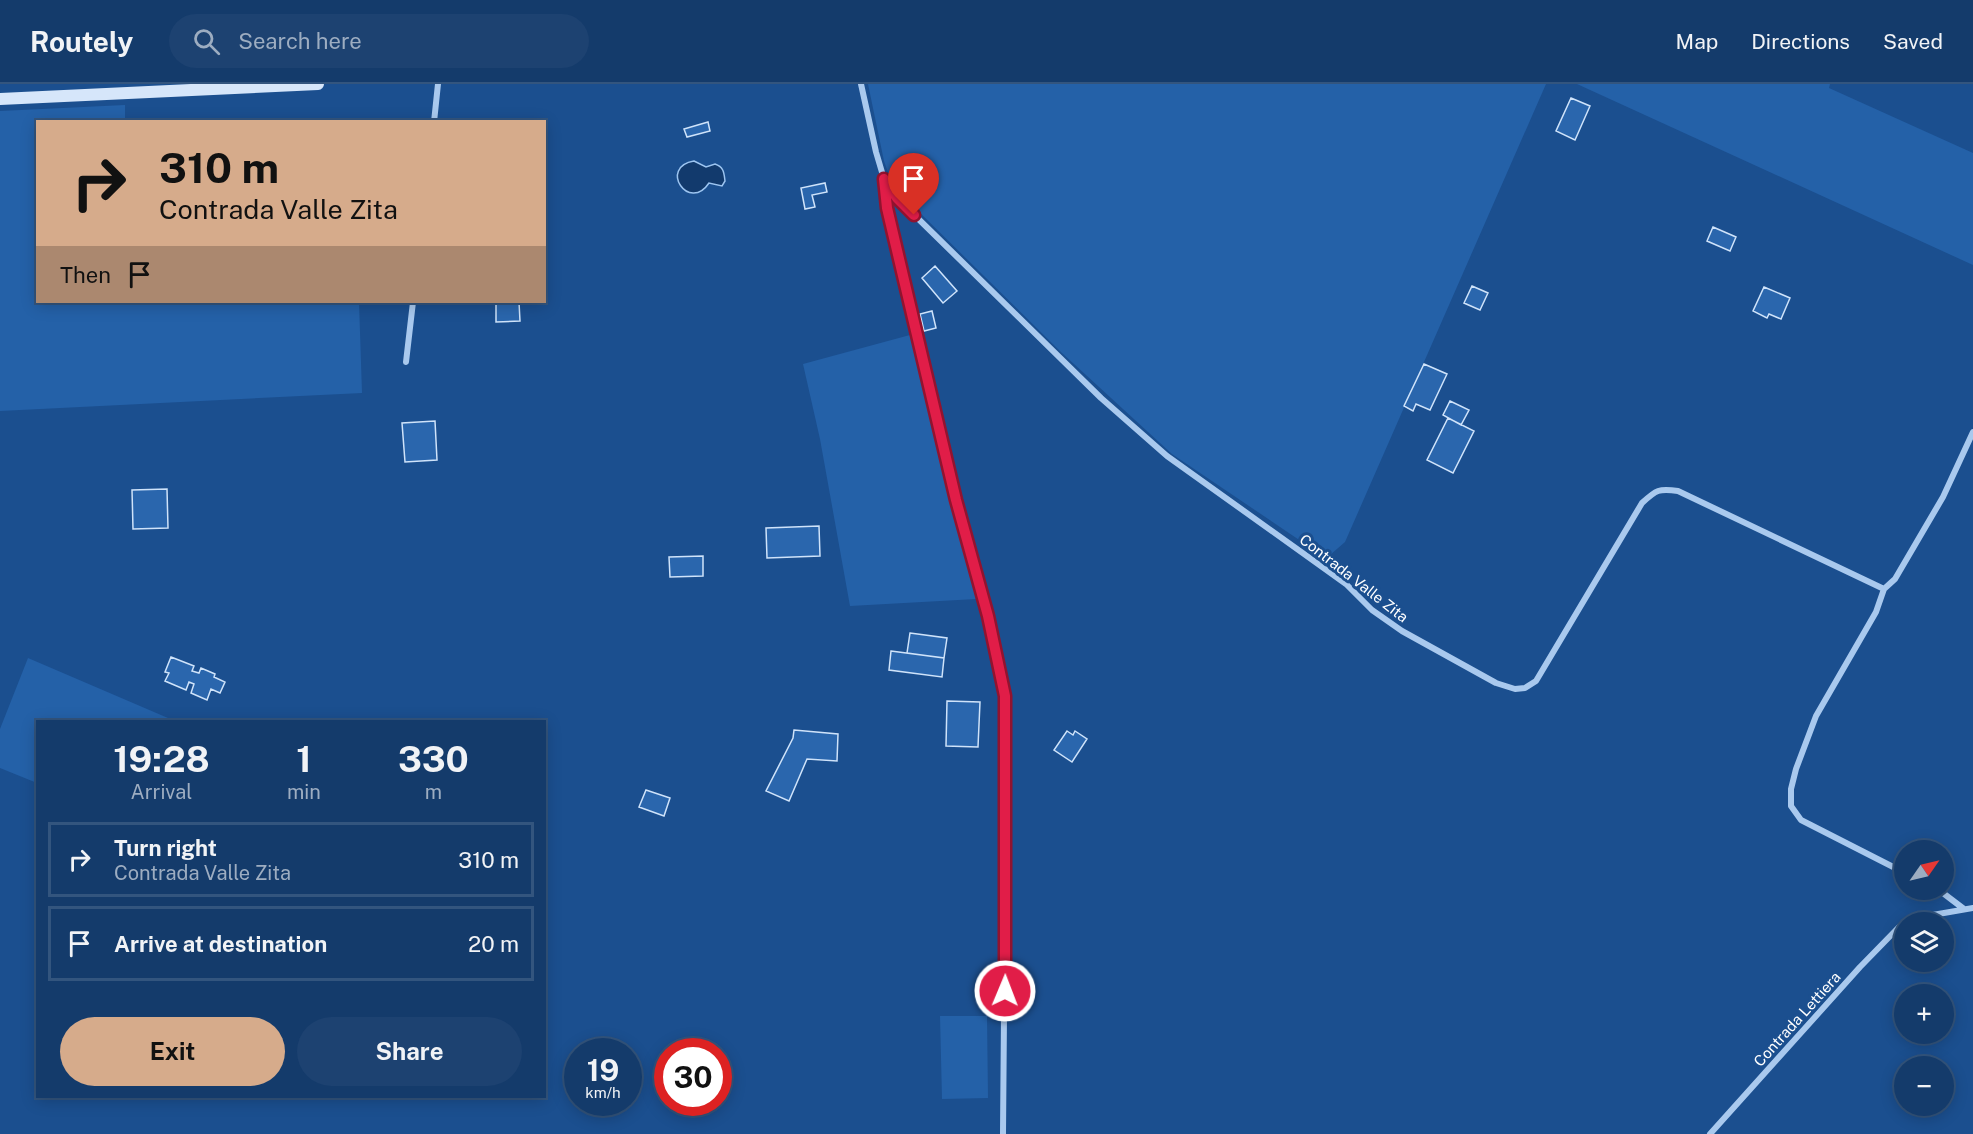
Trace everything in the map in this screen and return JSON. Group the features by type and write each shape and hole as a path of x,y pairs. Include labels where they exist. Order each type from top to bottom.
{"street":[{"path":"0,99 318,84"},
{"path":"434,120 438,84"},
{"name":"Contrada Valle Zita","path":"861,84 884,179 887,208 956,500 988,616 1005,696 1003,1134"},
{"name":"Contrada Valle Zita","path":"884,179 897,198 931,232 1101,398 1167,456 1346,584 1372,610 1402,631 1496,683 1515,689 1525,688 1536,681 1642,503 1655,491 1664,489 1678,491 1884,589"},
{"path":"406,362 413,303"},
{"path":"1894,867 1802,820 1791,806 1791,789 1816,716 1876,612 1884,589 1895,579 1943,497 1973,432"},
{"path":"1952,900 1964,909"},
{"name":"Contrada Lettiera","path":"1948,912 1973,908"},
{"name":"Contrada Lettiera","path":"1710,1134 1894,932"}],"shaded area":[{"path":"868,84 1546,84 1345,542 1330,555 1323,556 1172,454 1062,353 909,202 890,178 884,161"},
{"path":"1577,84 1830,84 1829,88 1973,153 1973,265"},
{"path":"125,105 125,120 36,120 36,303 359,303 362,393 0,411 0,111"},
{"path":"694,161 706,167 715,164 720,167 725,181 722,186 709,183 701,191 693,193 680,186 678,171 683,165"},
{"path":"910,335 976,599 850,606 820,439 803,364"},
{"path":"28,658 173,720 36,720 36,783 0,768 0,729"},
{"path":"940,1016 987,1016 988,1098 942,1099"}],"building":[{"path":"1571,98 1590,106 1575,140 1556,131"},
{"path":"708,122 710,131 687,137 684,129"},
{"path":"825,183 827,192 812,195 815,207 805,209 801,188"},
{"path":"1713,227 1736,237 1730,251 1707,241"},
{"path":"935,266 957,291 943,303 922,278"},
{"path":"1472,286 1488,293 1480,310 1464,303"},
{"path":"1764,287 1790,298 1781,319 1769,314 1767,318 1753,311"},
{"path":"496,303 519,303 520,321 496,322"},
{"path":"932,311 936,328 924,331 920,314"},
{"path":"1424,364 1447,374 1430,410 1416,404 1413,411 1404,406"},
{"path":"1450,401 1469,410 1461,425 1443,415"},
{"path":"1448,418 1474,431 1453,473 1427,460"},
{"path":"435,421 437,460 405,462 402,423"},
{"path":"167,489 168,528 133,529 132,490"},
{"path":"819,526 820,556 767,558 766,528"},
{"path":"703,556 703,576 670,577 669,557"},
{"path":"910,633 947,638 944,658 907,653"},
{"path":"891,651 944,658 942,677 889,670"},
{"path":"171,657 194,666 192,671 199,673 201,668 215,674 214,677 225,682 220,693 211,689 207,700 191,693 194,684 189,682 186,690 165,681 169,673 165,672"},
{"path":"947,701 980,702 978,747 946,746"},
{"path":"794,730 838,734 837,761 807,759 789,801 766,791 793,738"},
{"path":"1067,731 1073,735 1075,731 1087,739 1072,762 1054,750"},
{"path":"646,790 670,798 664,816 639,807"}],"route":[{"path":"914,215 897,198 884,179 887,208 956,500 988,616 1005,696 1005,991"}]}
